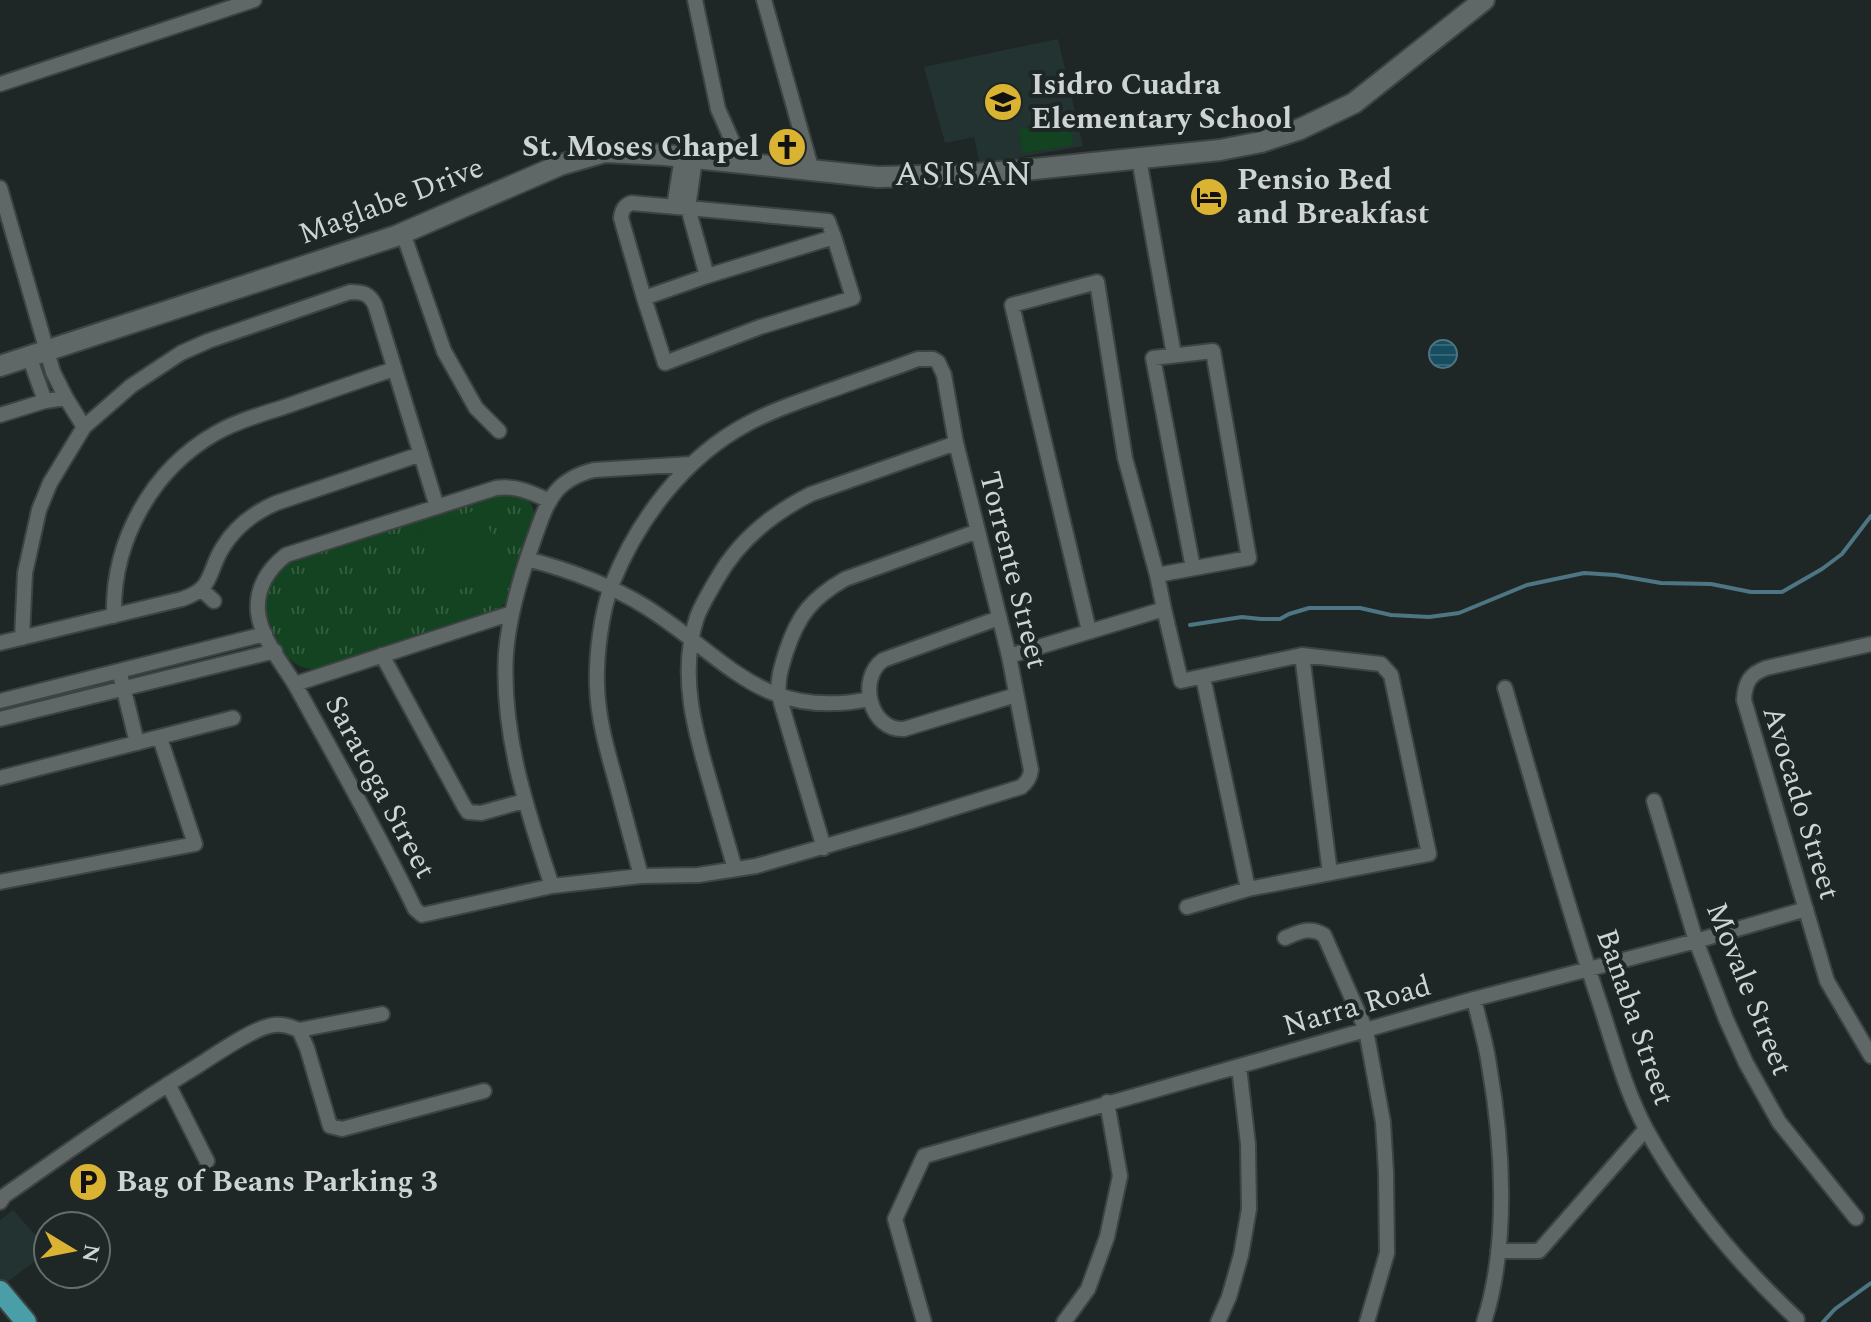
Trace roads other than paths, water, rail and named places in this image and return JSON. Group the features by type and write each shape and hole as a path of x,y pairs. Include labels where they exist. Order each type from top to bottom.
{"main road":[{"name":"Maglabe Drive","path":"0,366 403,233 560,165 605,152 878,177 962,175 1139,159 1261,142 1300,129 1354,103 1484,0"},
{"path":"0,1291 26,1322"},
{"path":"0,1305 14,1322"}],"street":[{"path":"0,84 254,0"},
{"path":"695,0 718,109 742,163"},
{"path":"764,0 812,171"},
{"path":"689,158 681,208 707,276"},
{"path":"1139,159 1174,355"},
{"path":"0,188 38,353 45,401"},
{"path":"631,203 681,208 828,221 853,298 760,327 665,363 621,218 625,206 631,203"},
{"path":"403,233 444,351 476,408 499,431"},
{"path":"644,298 834,237"},
{"path":"1089,631 1012,305 1097,282 1125,458 1157,575 1181,681 1302,655 1381,664 1391,675 1429,854 1248,889 1187,907"},
{"path":"22,638 25,573 39,510 50,483 84,427 131,386 181,353 350,292 365,293 371,297 437,507"},
{"path":"1157,575 1249,558 1213,351 1153,358 1193,568"},
{"path":"38,353 53,372 84,427"},
{"name":"Torrente Street","path":"691,464 746,424 780,408 918,359 938,362 944,375 956,443 1009,656 1031,770 1030,777 1021,787"},
{"path":"114,616 115,585 131,526 148,496 171,468 195,446 244,421 394,369"},
{"path":"0,415 66,398"},
{"path":"735,869 691,713 691,638 697,616 736,550 774,515 811,494 956,443"},
{"path":"0,643 197,594 202,590 224,545 243,521 257,511 421,454"},
{"path":"552,886 524,801 511,742 506,697 506,652 512,613 527,559 542,517 565,481 579,473 594,470 691,464"},
{"path":"641,876 606,748 597,687 598,658 611,587 626,555 669,488 691,464"},
{"name":"Saratoga Street","path":"550,501 518,488 496,488 286,555 266,575 259,591 258,609 265,634 415,909 422,915 552,886 641,876 698,875 756,866 1021,787"},
{"path":"824,848 777,683 794,628 806,608 826,590 845,579 978,531"},
{"path":"527,559 581,574 611,587 691,638 744,680 779,696 816,704 870,699"},
{"path":"202,590 214,601"},
{"path":"1009,656 1164,609"},
{"path":"295,684 512,613"},
{"path":"999,618 883,660 874,666 871,674 868,687 870,699 885,724 897,730 1016,695"},
{"path":"265,634 1,699 3,718 275,651"},
{"name":"Avocado Street","path":"1871,644 1766,668 1755,672 1747,680 1744,690 1744,700 1827,981 1871,1056"},
{"path":"382,655 468,812 481,813 524,801"},
{"path":"1302,655 1330,873"},
{"path":"119,671 137,743"},
{"path":"1203,677 1248,889"},
{"name":"Banaba Street","path":"1505,688 1588,968 1632,1100 1669,1168 1710,1228 1750,1274 1797,1319"},
{"path":"0,778 233,718"},
{"path":"0,882 195,844 160,738"},
{"name":"Movale Street","path":"1654,801 1696,941 1746,1063 1779,1122 1856,1218"},
{"name":"Narra Road","path":"924,1322 895,1219 924,1156 1474,999 1806,909"},
{"path":"1285,938 1307,929 1324,935 1366,1030 1383,1122 1387,1199 1387,1253 1367,1322"},
{"path":"1474,999 1497,1116 1501,1225 1484,1322"},
{"path":"0,1202 45,1166 133,1106 267,1026 287,1025 299,1030 382,1014"},
{"path":"299,1030 330,1126 342,1129 484,1091"},
{"path":"1218,1322 1241,1255 1249,1209 1248,1144 1239,1067"},
{"path":"168,1084 207,1161"},
{"path":"1064,1322 1088,1289 1107,1237 1120,1176 1107,1102"},
{"path":"1498,1251 1539,1251 1646,1129"}],"water":[{"path":"1443,340 1453,344 1457,354 1453,364 1443,368 1433,364 1429,354 1433,344"}],"waterway":[{"path":"1190,625 1242,617 1280,619 1309,608 1360,608 1391,615 1429,617 1459,613 1527,585 1584,573 1661,583 1711,584 1751,592 1782,592 1842,554 1871,516"},
{"path":"1823,1322 1835,1309 1871,1283"}],"place":[{"name":"Isidro Cuadra Elementary School","path":"1003,102"},
{"name":"St. Moses Chapel","path":"787,147"},
{"name":"Pensio Bed and Breakfast","path":"1209,197"},
{"name":"Bag of Beans Parking 3","path":"88,1182"}],"district":[{"name":"ASISAN","path":"964,175"}]}
